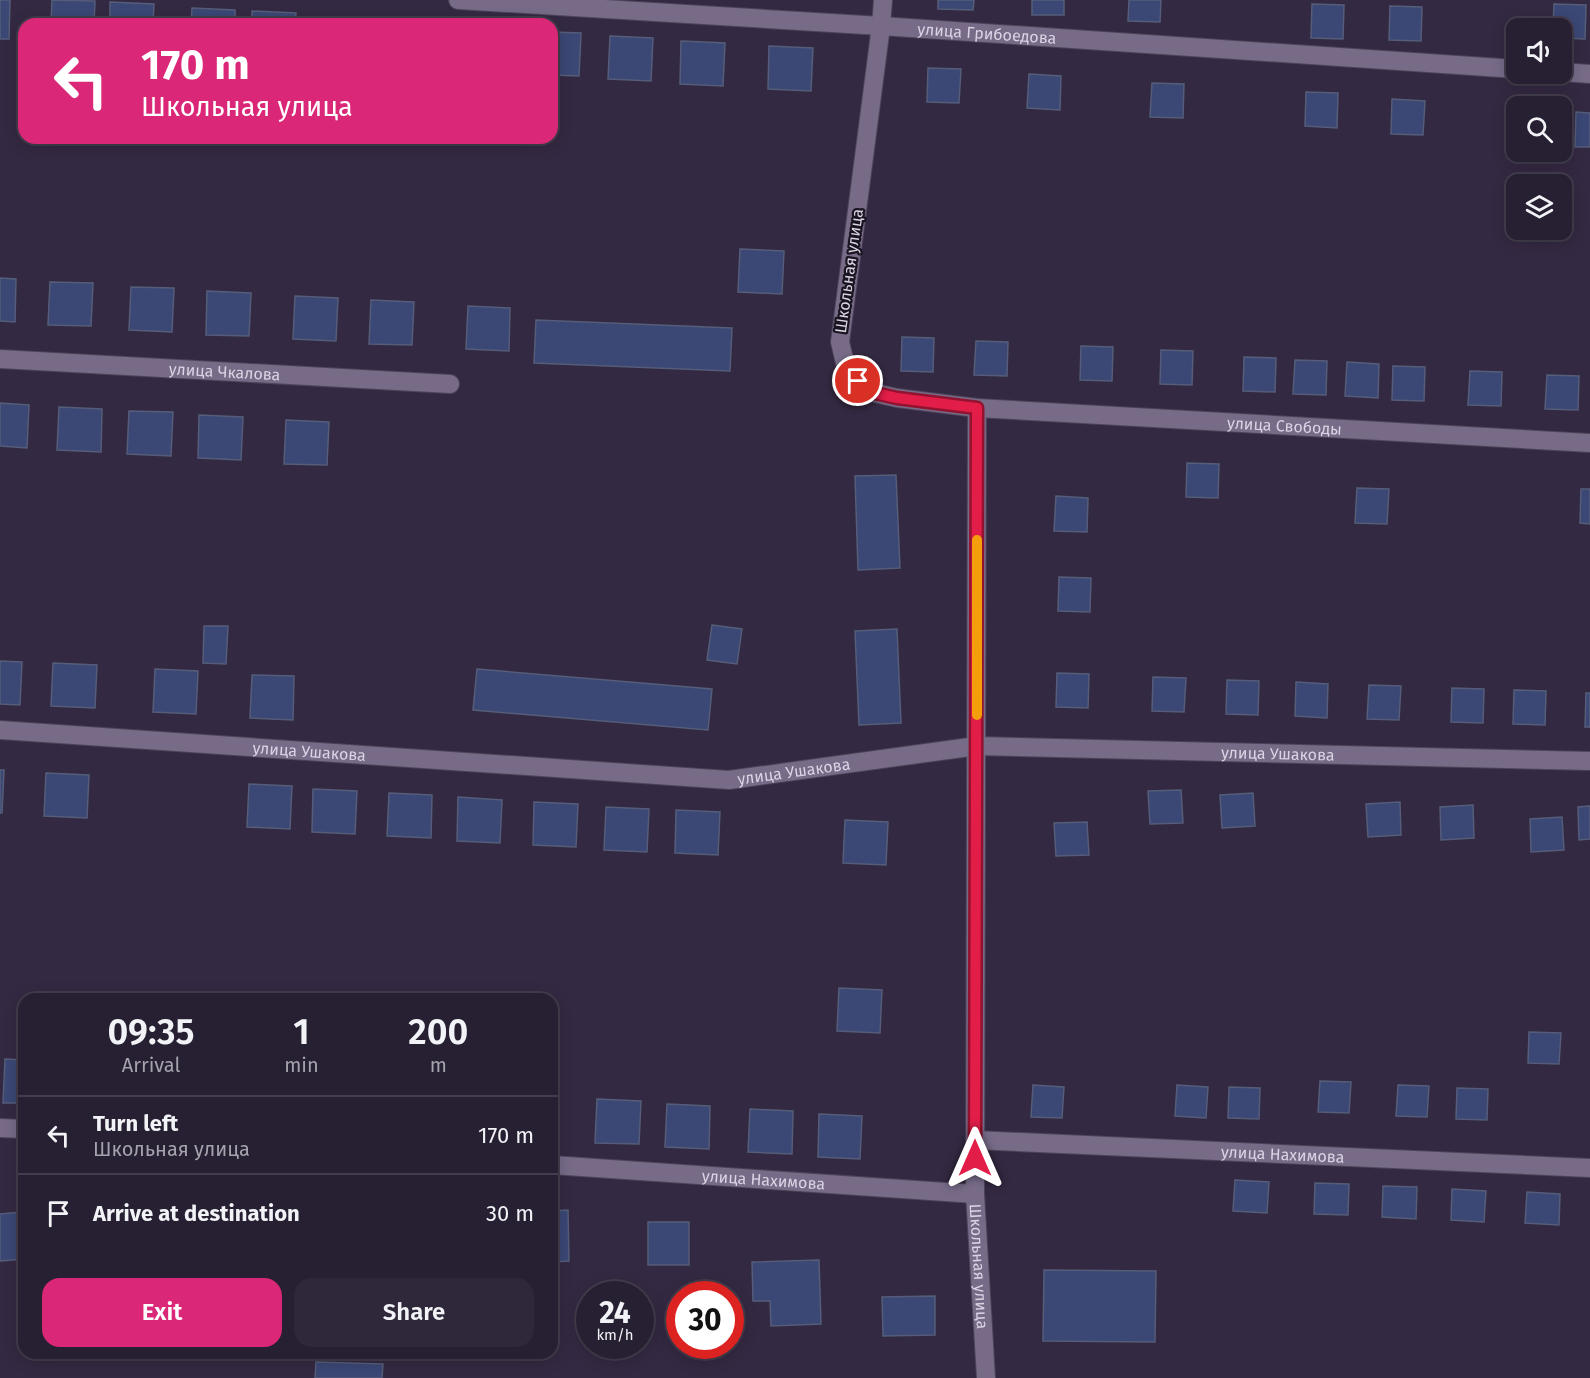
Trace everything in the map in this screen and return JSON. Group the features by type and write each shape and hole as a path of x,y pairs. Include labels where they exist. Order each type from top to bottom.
{"street":[{"name":"улица Грибоедова","path":"458,0 1506,68"},
{"name":"Школьная улица","path":"884,0 840,342 845,363 858,381 875,393 977,408 975,1194 986,1378"},
{"path":"1572,73 1590,74"},
{"name":"улица Чкалова","path":"0,359 450,384"},
{"name":"улица Свободы","path":"977,408 1590,443"},
{"name":"улица Ушакова","path":"0,730 729,780 977,746 1590,761"},
{"path":"0,1128 18,1129"},
{"name":"улица Нахимова","path":"975,1140 1590,1168"},
{"name":"улица Нахимова","path":"558,1165 975,1194"}],"building":[{"path":"0,0 10,0 9,39 0,39"},
{"path":"52,0 95,1 94,18 51,18"},
{"path":"938,0 974,0 973,10 938,9"},
{"path":"1032,0 1064,0 1064,15 1032,15"},
{"path":"1129,0 1161,0 1160,22 1128,21"},
{"path":"110,2 154,4 153,18 110,18"},
{"path":"1312,4 1344,5 1343,39 1311,38"},
{"path":"1554,4 1586,5 1585,39 1572,38 1572,18 1553,18"},
{"path":"1390,6 1422,7 1421,41 1389,40"},
{"path":"192,8 235,10 235,18 191,18"},
{"path":"252,11 296,13 296,18 252,18"},
{"path":"558,32 581,33 579,76 558,75"},
{"path":"610,36 653,38 651,81 608,79"},
{"path":"681,41 725,43 723,86 680,84"},
{"path":"769,46 813,48 811,91 768,89"},
{"path":"928,68 961,69 959,103 927,102"},
{"path":"1029,74 1061,76 1060,110 1027,108"},
{"path":"1152,83 1184,84 1183,118 1150,117"},
{"path":"1306,92 1338,93 1337,128 1305,126"},
{"path":"1392,99 1425,101 1423,135 1391,134"},
{"path":"1576,112 1590,113 1590,147 1575,147"},
{"path":"740,249 784,251 782,294 738,292"},
{"path":"0,278 16,279 15,322 0,321"},
{"path":"50,282 93,283 91,326 48,325"},
{"path":"131,287 174,288 172,332 129,330"},
{"path":"207,291 251,293 249,336 206,335"},
{"path":"295,296 338,298 336,341 293,339"},
{"path":"371,300 414,302 412,345 369,344"},
{"path":"468,306 510,308 509,351 466,349"},
{"path":"536,320 732,328 730,371 534,363"},
{"path":"902,337 934,338 933,372 901,371"},
{"path":"976,341 1008,342 1007,376 974,375"},
{"path":"1081,346 1113,347 1112,381 1080,380"},
{"path":"1161,350 1193,351 1192,385 1160,384"},
{"path":"1244,357 1276,358 1275,392 1243,391"},
{"path":"1295,360 1327,361 1326,395 1293,394"},
{"path":"1347,362 1379,364 1378,398 1345,396"},
{"path":"1393,366 1425,367 1424,401 1392,400"},
{"path":"1470,371 1502,372 1501,406 1468,405"},
{"path":"1547,375 1579,376 1578,410 1545,409"},
{"path":"0,403 29,405 27,448 0,446"},
{"path":"59,407 102,409 101,452 57,450"},
{"path":"129,411 173,412 171,456 127,454"},
{"path":"199,415 243,417 241,460 198,458"},
{"path":"286,420 329,422 327,465 284,464"},
{"path":"1187,463 1219,464 1218,498 1186,497"},
{"path":"896,475 900,568 858,570 855,476"},
{"path":"1357,488 1389,489 1387,524 1355,523"},
{"path":"1581,489 1590,489 1590,524 1580,523"},
{"path":"1056,496 1088,498 1087,532 1054,531"},
{"path":"1059,577 1091,578 1090,612 1058,611"},
{"path":"712,625 742,629 737,664 707,660"},
{"path":"204,626 228,626 226,664 203,663"},
{"path":"897,629 901,723 859,725 855,631"},
{"path":"0,661 22,662 20,705 0,704"},
{"path":"53,663 97,665 95,708 51,706"},
{"path":"155,669 198,671 196,714 153,712"},
{"path":"477,669 712,689 708,730 473,710"},
{"path":"1057,673 1089,674 1088,708 1056,707"},
{"path":"252,675 294,676 293,720 250,718"},
{"path":"1153,677 1186,678 1184,712 1152,711"},
{"path":"1227,680 1259,681 1258,715 1226,714"},
{"path":"1296,682 1328,684 1327,718 1295,716"},
{"path":"1369,685 1401,686 1399,720 1367,719"},
{"path":"1452,688 1484,689 1483,723 1451,722"},
{"path":"1514,690 1546,691 1545,725 1513,724"},
{"path":"1586,693 1590,693 1590,727 1585,727"},
{"path":"0,770 4,770 2,813 0,813"},
{"path":"46,773 89,775 87,818 44,816"},
{"path":"249,784 292,786 290,829 247,827"},
{"path":"313,789 357,791 355,834 312,832"},
{"path":"1181,790 1183,823 1150,824 1148,791"},
{"path":"389,793 432,795 431,838 387,836"},
{"path":"1253,793 1255,826 1222,828 1220,795"},
{"path":"458,797 502,800 500,843 457,841"},
{"path":"534,802 578,804 576,847 533,845"},
{"path":"1400,802 1401,835 1368,837 1366,804"},
{"path":"1473,805 1474,838 1441,840 1440,807"},
{"path":"1590,806 1590,839 1579,840 1578,807"},
{"path":"606,807 649,809 647,852 604,850"},
{"path":"676,810 720,812 718,855 675,853"},
{"path":"1562,817 1564,850 1531,852 1530,819"},
{"path":"845,820 888,822 886,865 843,863"},
{"path":"1087,822 1089,855 1056,856 1054,823"},
{"path":"839,988 882,990 880,1033 837,1031"},
{"path":"1529,1032 1561,1033 1559,1064 1528,1063"},
{"path":"5,1059 18,1060 18,1103 3,1103"},
{"path":"1320,1081 1351,1082 1349,1113 1318,1112"},
{"path":"1033,1085 1064,1087 1062,1118 1031,1117"},
{"path":"1177,1085 1208,1087 1206,1118 1175,1116"},
{"path":"1398,1085 1429,1086 1427,1117 1396,1116"},
{"path":"1229,1087 1260,1088 1259,1119 1228,1118"},
{"path":"1457,1088 1488,1089 1487,1120 1456,1119"},
{"path":"597,1099 641,1101 639,1144 595,1143"},
{"path":"667,1104 710,1106 709,1149 665,1147"},
{"path":"750,1109 793,1111 792,1154 748,1152"},
{"path":"819,1114 862,1116 860,1159 818,1157"},
{"path":"1235,1180 1269,1182 1267,1213 1233,1211"},
{"path":"1315,1183 1349,1184 1348,1215 1314,1214"},
{"path":"1383,1186 1417,1187 1416,1219 1382,1217"},
{"path":"1452,1189 1486,1191 1484,1222 1451,1220"},
{"path":"1527,1192 1560,1194 1559,1225 1525,1223"},
{"path":"568,1210 569,1261 558,1262 558,1211"},
{"path":"18,1212 18,1260 0,1261 0,1214"},
{"path":"648,1222 689,1222 689,1265 648,1265"},
{"path":"819,1260 821,1324 771,1326 770,1301 753,1301 752,1262"},
{"path":"1044,1270 1156,1271 1155,1342 1043,1341"},
{"path":"935,1296 935,1335 883,1336 882,1297"},
{"path":"316,1362 383,1364 382,1378 315,1378"}],"slow traffic":[{"path":"977,540 977,715"}],"route":[{"path":"858,381 875,393 897,398 977,408 975,1158"}]}
